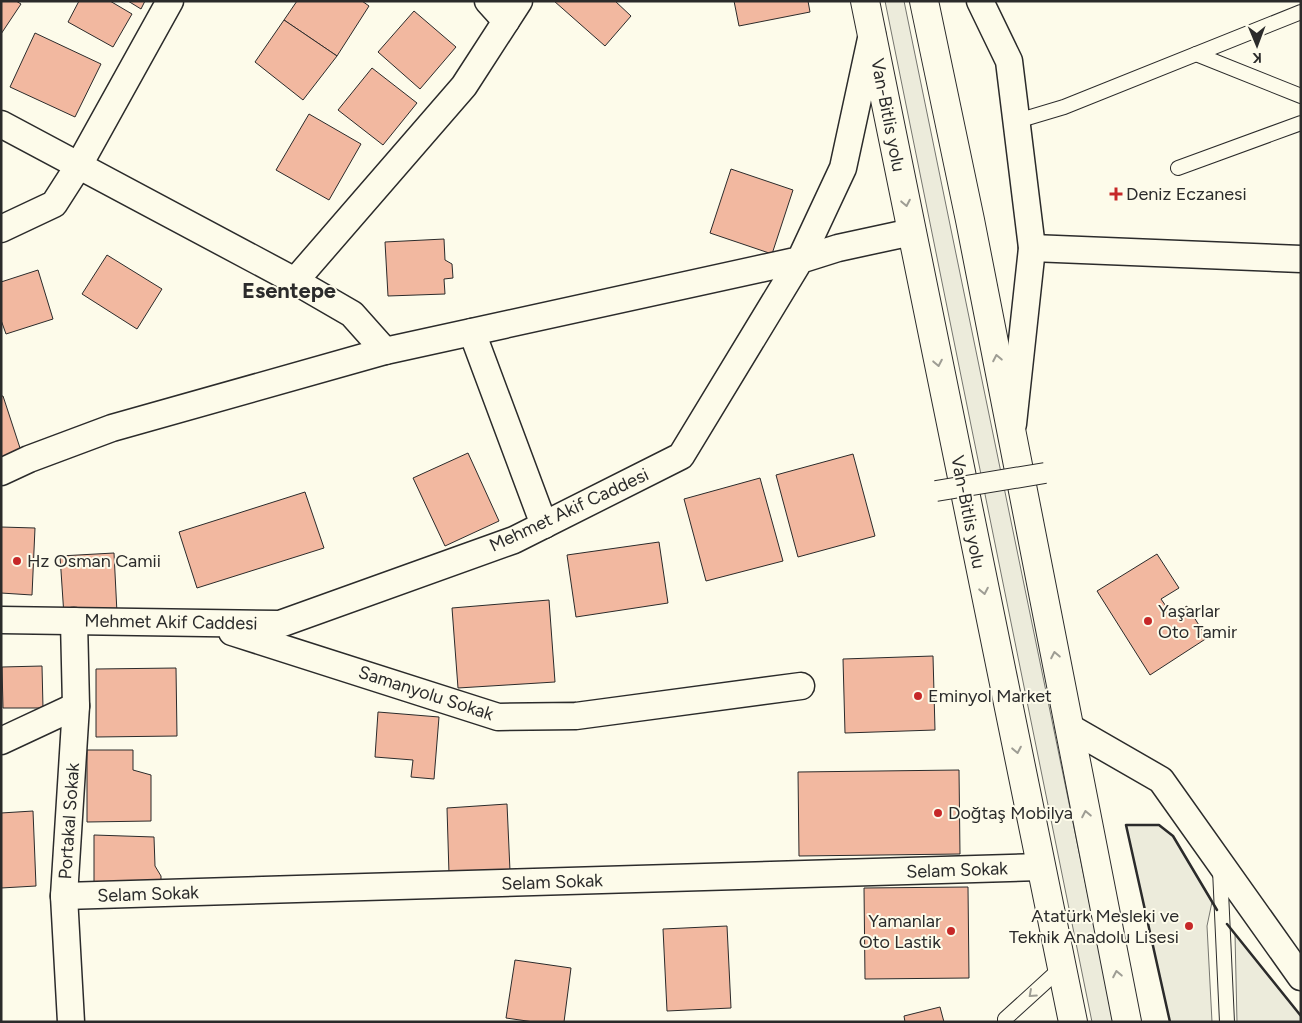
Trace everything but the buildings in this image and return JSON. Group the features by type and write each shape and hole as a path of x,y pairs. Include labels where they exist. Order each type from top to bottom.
{"highway":[{"name":"Van-Bitlis yolu","path":"866,1 1040,867 1073,1022"},
{"path":"924,1 970,220 1127,1022"}],"street":[{"path":"1,229 54,204 79,166 170,1"},
{"path":"295,281 464,86 513,11 488,1"},
{"path":"980,1 1009,60 1032,248 1012,435"},
{"name":"Mehmet Akif Caddesi","path":"1,620 280,624 514,540 681,456 800,260 843,168 872,33"},
{"path":"1,124 295,281 352,314 385,351"},
{"path":"1,472 28,459 112,428 385,351 800,260 838,248 912,232"},
{"path":"1032,248 1301,259"},
{"path":"472,332 544,525"},
{"path":"936,491 1045,474"},
{"name":"Portakal Sokak","path":"71,1022 64,896 76,706 74,621"},
{"name":"Samanyolu Sokak","path":"205,623 498,717 576,716 801,686"},
{"path":"1,741 76,706"},
{"path":"1069,727 1160,780 1301,977"},
{"name":"Selam Sokak","path":"64,896 1040,867"}],"lane":[{"path":"1017,121 1064,107 1301,12"},
{"path":"1196,54 1301,96"},
{"path":"1178,168 1301,123"},
{"path":"1220,864 1227,1022"},
{"path":"1005,1022 1005,1019 1061,968"}],"shaded area":[{"path":"885,1 904,1 1114,1022 1092,1022"},
{"name":"Atatürk Mesleki ve Teknik Anadolu Lisesi","path":"1126,825 1159,825 1173,836 1212,902 1207,926 1212,1022 1170,1022"},
{"path":"1235,934 1301,1016 1301,1022 1237,1022"}],"wall":[{"path":"1170,1022 1126,825 1159,825 1173,836 1217,910"},
{"path":"1227,924 1301,1016"}],"place":[{"name":"Deniz Eczanesi","path":"1116,194"},
{"name":"Hz Osman Camii","path":"17,561"},
{"name":"Yaşarlar Oto Tamir","path":"1148,621"},
{"name":"Eminyol Market","path":"918,696"},
{"name":"Doğtaş Mobilya","path":"938,813"},
{"name":"Atatürk Mesleki ve Teknik Anadolu Lisesi","path":"1189,926"},
{"name":"Yamanlar Oto Lastik","path":"951,931"}],"district":[{"name":"Esentepe","path":"289,290"}]}
